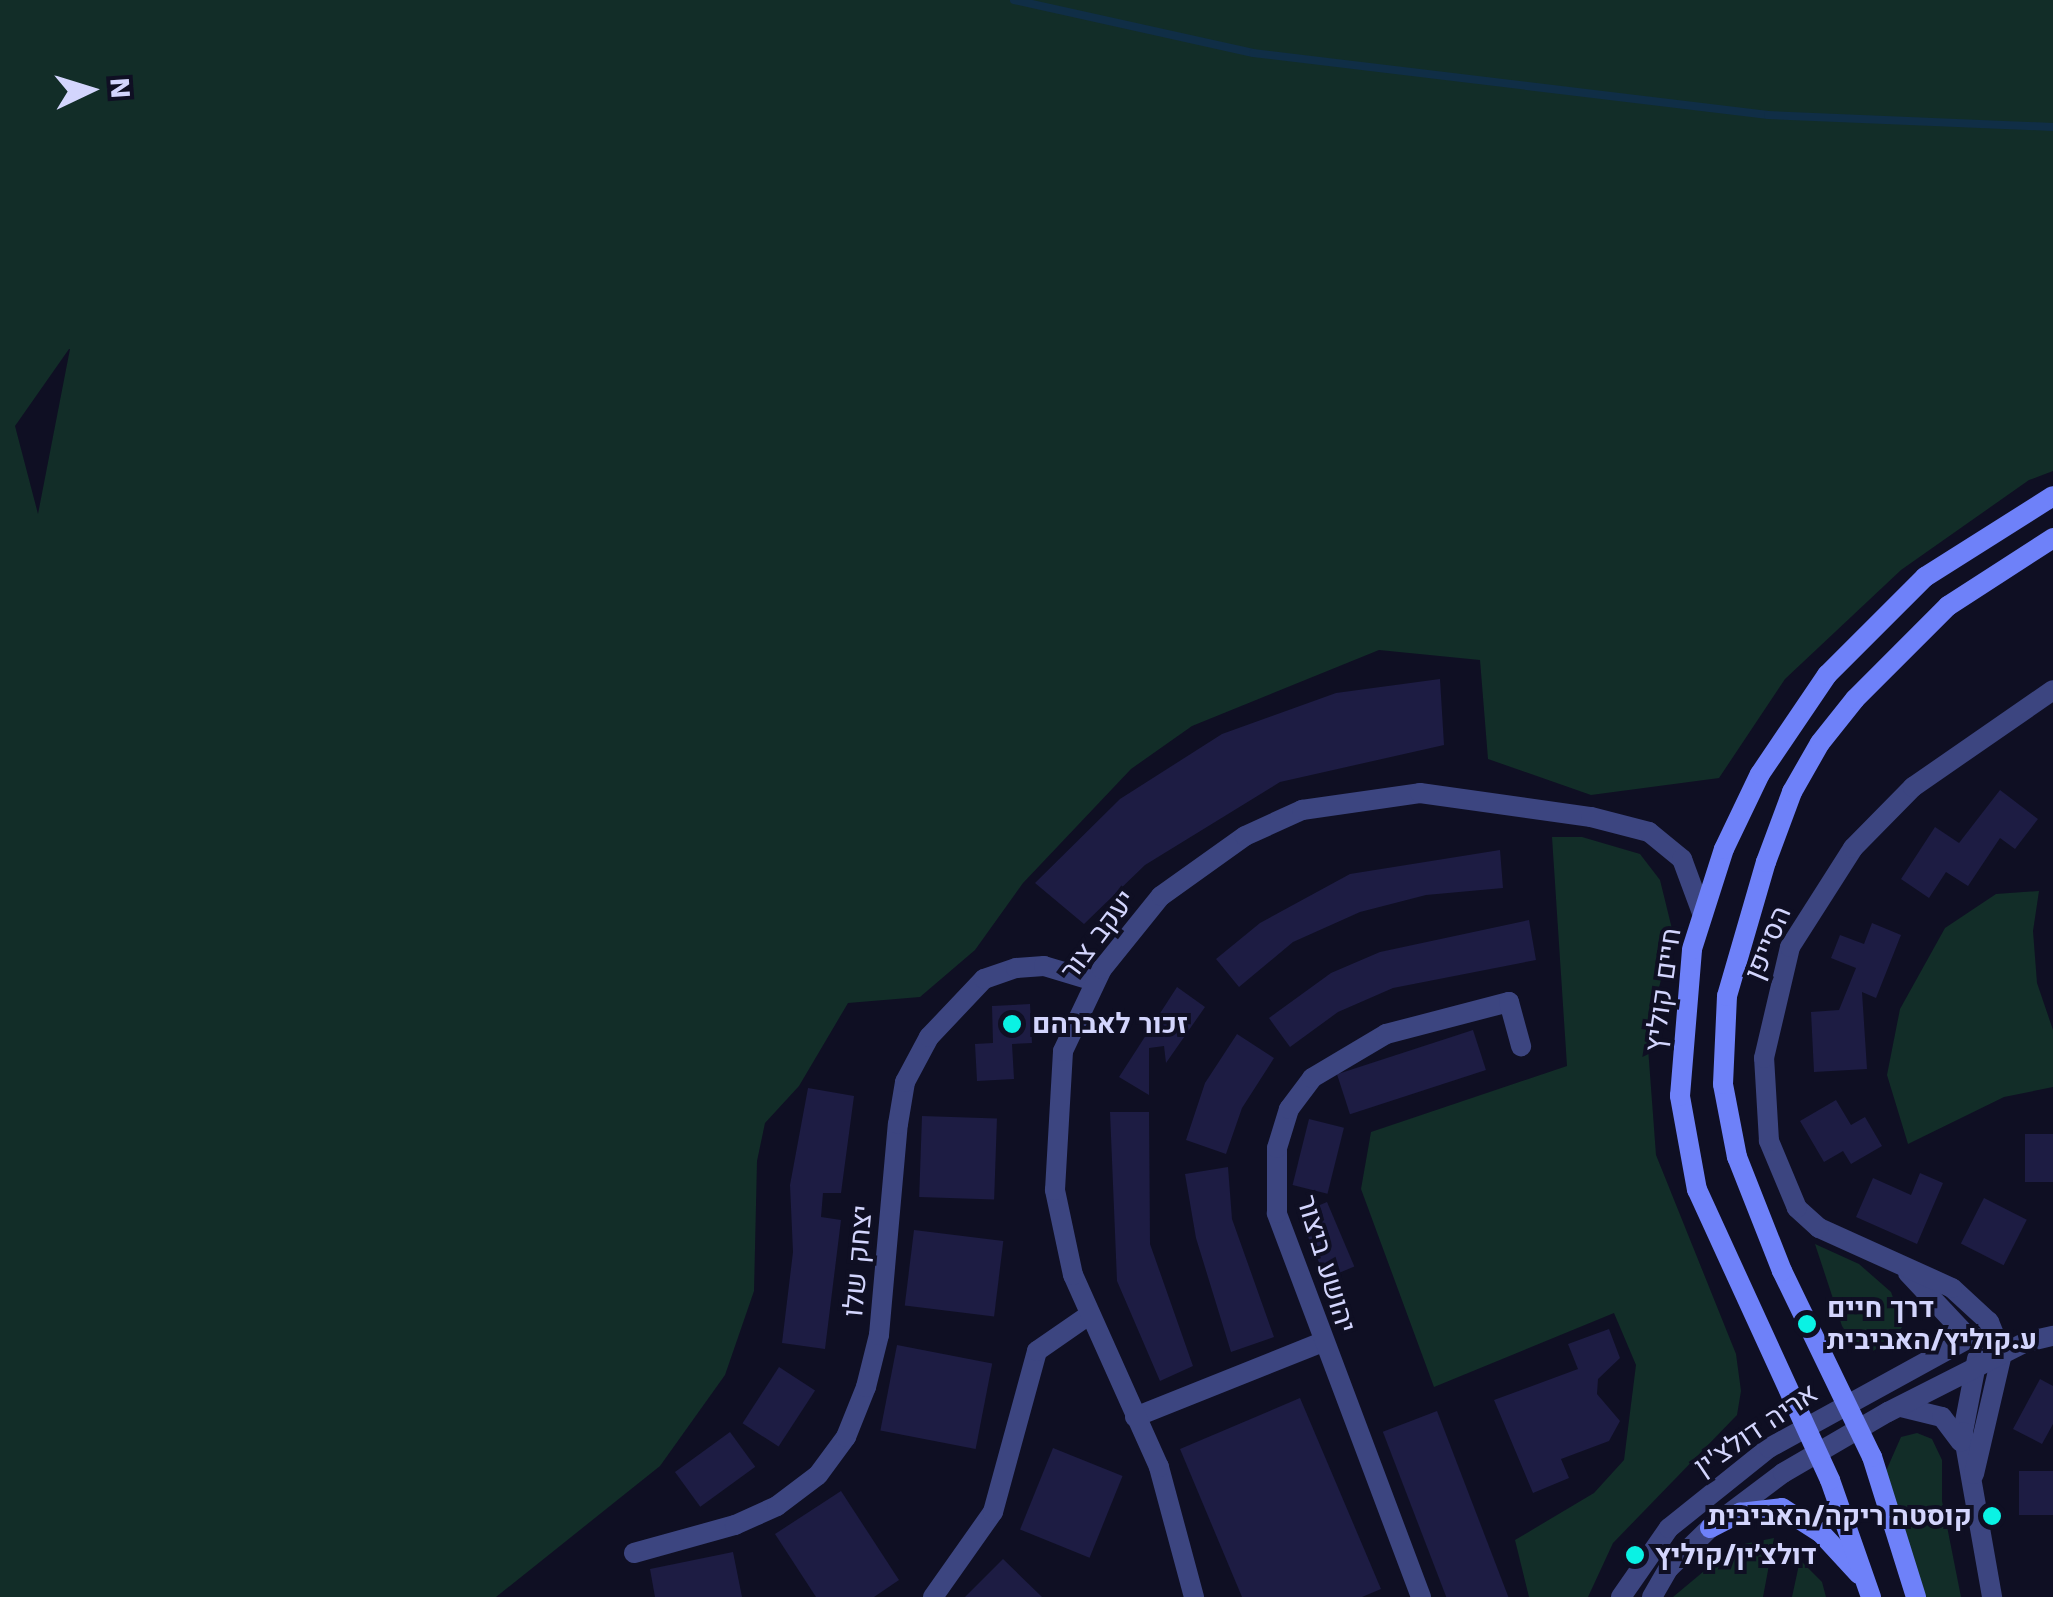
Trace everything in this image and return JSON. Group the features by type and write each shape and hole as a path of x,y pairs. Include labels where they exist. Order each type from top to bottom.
{"main road":[{"name":"חיים קוליץ","path":"1869,1590 1817,1452 1714,1236 1684,1139 1680,1048 1702,913 1760,774 1827,675 1925,577 2053,496"},
{"path":"1916,1597 1858,1429 1782,1271 1727,1120 1722,1040 1743,930 1792,792 1855,699 1948,606 2053,538"},
{"path":"1710,1528 1740,1513 1782,1508 1822,1533 1869,1590"}],"street":[{"name":"הסייפן","path":"2002,1354 1990,1322 1965,1298 1818,1228 1782,1180 1769,1142 1764,1058 1778,981 1827,884 1883,816 1924,778 2053,690"},
{"name":"יעקב צור","path":"1194,1597 1176,1515 1088,1315 1061,1234 1053,1138 1063,1050 1094,981 1162,896 1200,862 1302,810 1359,800 1465,796 1649,832 1682,859 1702,913"},
{"name":"יצחק שלו","path":"634,1553 736,1526 777,1506 818,1475 846,1437 866,1387 878,1336 905,1082 929,1037 984,980 1016,968 1055,968 1094,981"},
{"name":"יהושע ביצור","path":"1420,1597 1320,1344 1277,1213 1277,1148 1289,1109 1327,1065 1426,1020 1509,1002 1521,1046"},
{"name":"הסייפן","path":"1894,1264 1939,1300 1968,1338 1978,1366"},
{"path":"933,1597 993,1512 1037,1350 1088,1315"},
{"name":"אריה דולצ'ין","path":"1652,1597 1670,1568 1710,1528 1817,1452 2002,1354 2053,1336"},
{"name":"אריה דולצ'ין","path":"1622,1597 1670,1528 1804,1426 1968,1338"},
{"path":"1968,1338 1991,1339 2002,1354 1972,1484"},
{"path":"1136,1417 1320,1344"},
{"path":"1978,1366 1963,1420 1992,1597"},
{"path":"1899,1406 1942,1416 1966,1454"}],"green space":[{"path":"0,0 2053,0 2053,471 2029,480 1901,570 1785,679 1719,778 1591,795 1488,759 1480,660 1379,650 1192,726 1131,769 1023,883 975,950 920,997 848,1003 799,1086 765,1123 757,1161 754,1291 725,1375 660,1466 496,1597 0,1597","holes":["70,349 38,514 15,426"]},
{"path":"1552,837 1582,837 1640,854 1660,880 1673,933 1647,1034 1656,1155 1736,1354 1741,1391 1737,1415 1613,1543 1588,1597 1529,1597 1515,1540 1594,1493 1624,1460 1636,1365 1614,1313 1434,1387 1361,1189 1371,1132 1567,1066"},
{"path":"2039,891 2033,931 2037,983 2053,1030 2053,1087 2004,1097 1908,1144 1887,1075 1900,1009 1945,928 1996,894"},
{"path":"1815,1244 1859,1264 1891,1292 1903,1326 1891,1341 1869,1353 1857,1350 1842,1326"},
{"path":"1917,1433 1932,1439 1942,1460 1942,1501 1961,1597 1925,1597 1886,1471 1901,1437"},
{"path":"1774,1538 1763,1597 1673,1597 1734,1546"},
{"path":"1800,1560 1822,1582 1826,1597 1792,1597"}],"building":[{"path":"1440,679 1444,745 1280,782 1145,865 1084,924 1035,883 1120,799 1222,734 1336,693"},
{"path":"2000,790 2038,819 2015,849 2000,838 1968,886 1946,872 1929,898 1901,879 1935,827 1959,843"},
{"path":"1500,850 1503,888 1426,895 1360,912 1293,942 1239,987 1216,959 1260,923 1350,874"},
{"path":"1529,920 1536,960 1393,988 1338,1012 1290,1047 1269,1018 1331,973 1380,952"},
{"path":"1872,923 1901,935 1876,998 1862,992 1867,1069 1814,1072 1811,1012 1839,1010 1856,968 1831,958 1840,935 1864,944"},
{"path":"1177,987 1205,1007 1166,1063 1164,1046 1149,1048 1149,1095 1119,1077"},
{"name":"זכור לאברהם","path":"1030,1004 1032,1043 1012,1044 1014,1079 977,1081 975,1044 993,1043 992,1006"},
{"path":"1473,1030 1486,1070 1350,1114 1337,1074"},
{"path":"1237,1034 1274,1058 1242,1108 1226,1154 1186,1140 1205,1083"},
{"path":"808,1088 854,1096 841,1193 823,1193 821,1217 841,1220 825,1349 782,1343 793,1252 790,1185"},
{"path":"1836,1100 1851,1125 1865,1117 1882,1146 1851,1164 1843,1151 1824,1162 1800,1121"},
{"path":"1110,1112 1149,1112 1150,1244 1193,1366 1160,1381 1117,1281"},
{"path":"922,1116 997,1119 994,1200 919,1197"},
{"path":"1309,1119 1344,1128 1327,1194 1293,1185"},
{"path":"2025,1134 2053,1134 2053,1182 2025,1182"},
{"path":"1228,1167 1232,1219 1274,1337 1231,1352 1196,1238 1185,1174"},
{"path":"1920,1173 1943,1183 1917,1244 1856,1217 1873,1178 1911,1195"},
{"path":"1984,1198 2027,1220 2004,1265 1961,1243"},
{"path":"1327,1202 1354,1266 1326,1279 1298,1214"},
{"path":"914,1230 1003,1241 994,1316 905,1305"},
{"path":"1609,1329 1620,1358 1598,1379 1597,1394 1620,1421 1609,1441 1561,1459 1569,1478 1533,1493 1494,1400 1578,1369 1568,1344"},
{"path":"897,1345 992,1364 976,1449 880,1430"},
{"path":"779,1367 815,1390 779,1447 743,1423"},
{"path":"2040,1379 2053,1386 2053,1424 2042,1444 2013,1429"},
{"path":"1300,1398 1381,1589 1362,1597 1242,1597 1180,1449"},
{"path":"1437,1411 1508,1597 1446,1597 1383,1432"},
{"path":"730,1432 755,1467 700,1507 675,1472"},
{"path":"1053,1448 1123,1476 1090,1558 1020,1530"},
{"path":"2019,1471 2053,1471 2053,1515 2019,1515"},
{"path":"841,1491 899,1580 874,1597 816,1597 775,1534"},
{"path":"733,1552 742,1597 655,1597 650,1569"},
{"path":"1003,1559 1042,1597 965,1597"}],"waterway":[{"path":"1014,0 1253,53 1768,115 2053,127"}],"place":[{"name":"זכור לאברהם","path":"1012,1024"},
{"name":"דרך חיים ע.קוליץ/האביבית","path":"1807,1324"},
{"name":"קוסטה ריקה/האביבית","path":"1992,1516"},
{"name":"דולצ׳ין/קוליץ","path":"1635,1555"}]}
